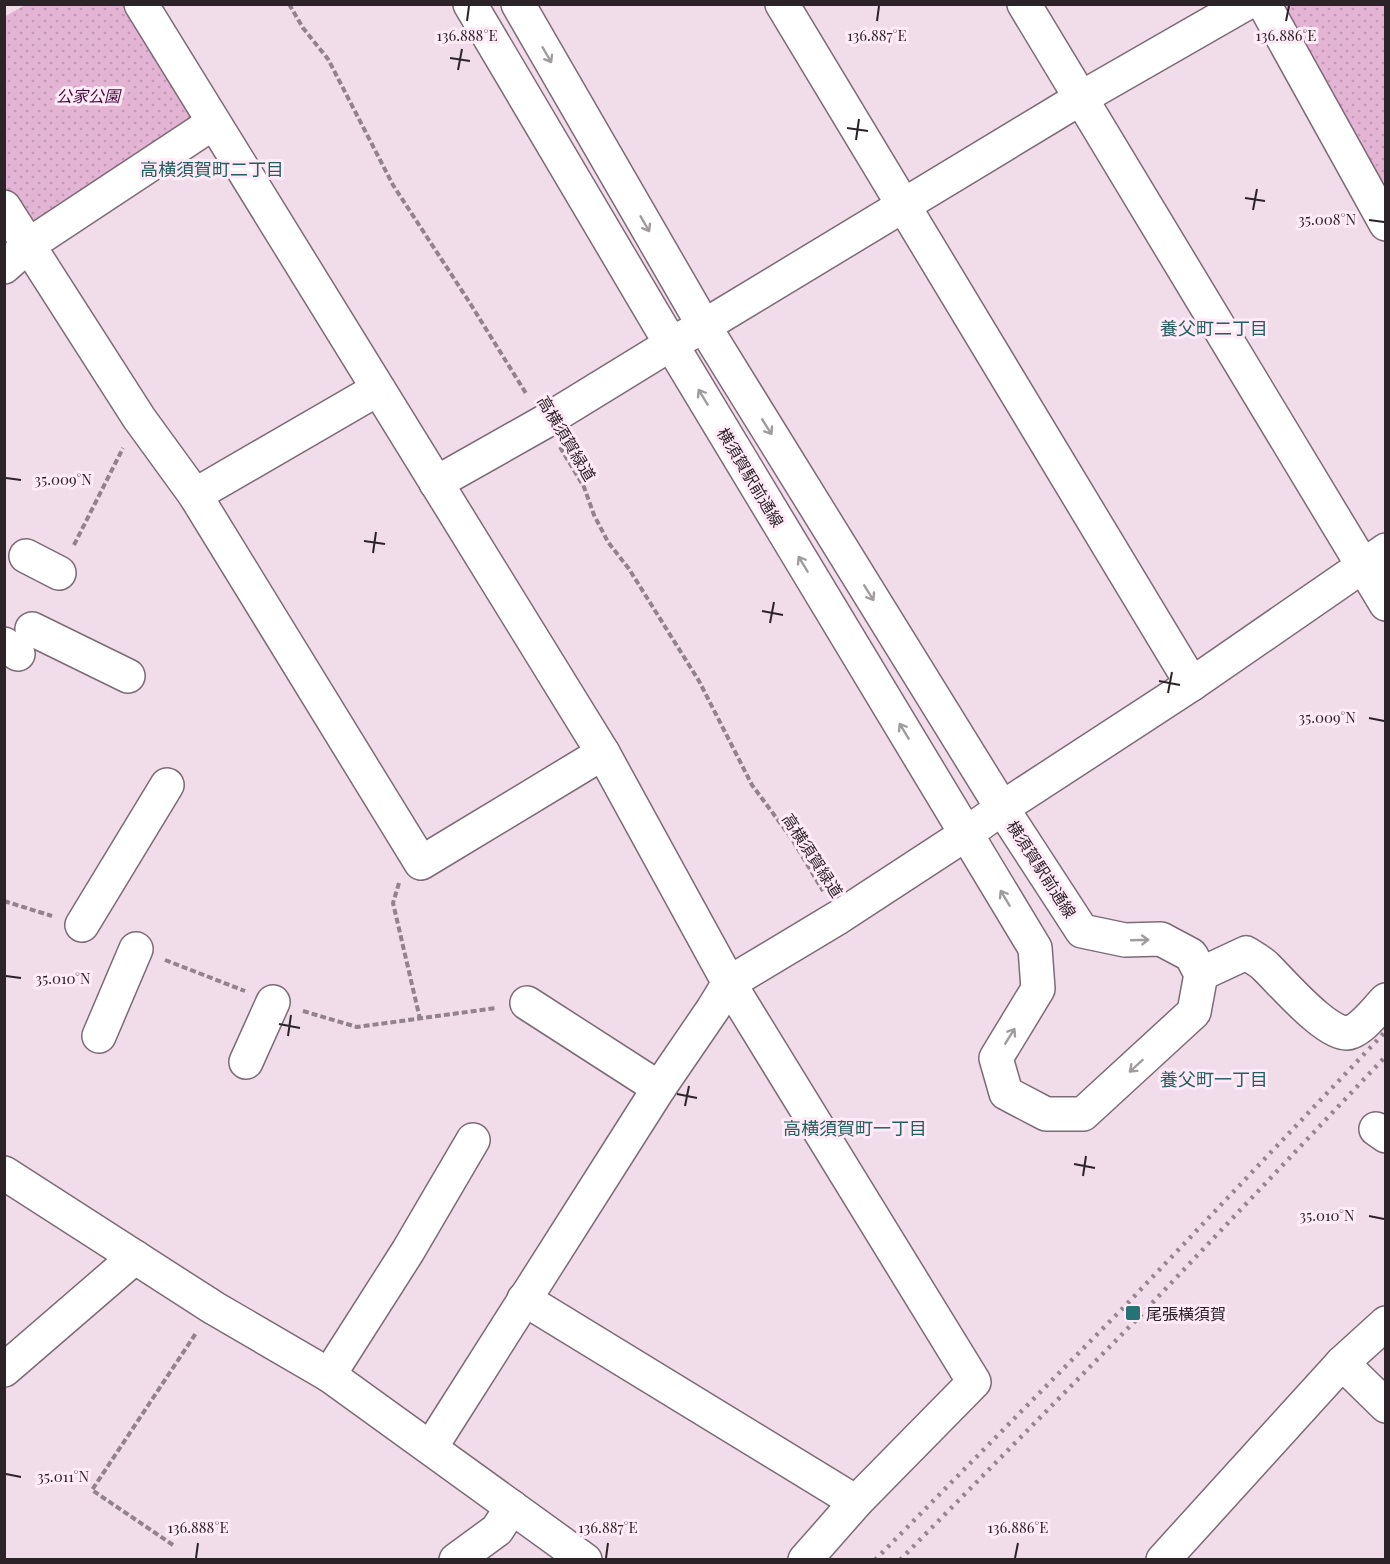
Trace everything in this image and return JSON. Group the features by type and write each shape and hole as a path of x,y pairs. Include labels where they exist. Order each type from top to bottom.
{"street":[{"path":"141,4 603,753 729,983 974,1382 856,1502 805,1560"},
{"name":"横須賀駅前通線","path":"470,4 671,344 1035,948 1038,989 996,1058 1006,1093 1046,1114 1083,1114 1194,1012 1201,974 1191,955 1161,939 1125,940 1082,931 1002,808 704,326 518,4"},
{"path":"782,4 1192,684"},
{"path":"1024,4 1081,98 1374,557 1386,604"},
{"path":"436,483 544,422 1081,98 1245,4"},
{"path":"1264,4 1382,207"},
{"path":"4,267 30,244 213,123"},
{"path":"4,207 30,244 139,418 195,495 421,863 603,753"},
{"path":"195,495 378,389"},
{"path":"26,556 59,573"},
{"path":"431,1447 659,1088 729,983 839,917 966,834 1192,684 1374,557"},
{"path":"18,642 128,676"},
{"path":"82,925 167,785"},
{"path":"99,1036 136,949"},
{"path":"1201,974 1246,953 1263,964 1323,1023 1341,1033 1350,1033 1359,1027 1386,1000"},
{"path":"246,1062 273,1002"},
{"path":"527,1004 659,1088"},
{"path":"329,1375 408,1251 473,1140"},
{"path":"4,1173 213,1308 329,1375 585,1560"},
{"path":"4,1370 135,1257"},
{"path":"524,1299 856,1502"},
{"path":"1162,1560 1342,1363 1386,1323"},
{"path":"1342,1363 1386,1406"},
{"path":"456,1560 496,1530 512,1507"}],"path":[{"name":"高横須賀緑道","path":"289,4 303,28 328,59 393,185 468,300 584,487 594,516 608,542 629,569 699,681 752,785 792,839 839,917"},
{"path":"410,847 393,903 420,1019"},
{"path":"136,949 273,1002 357,1027 527,1004"},
{"path":"173,1545 92,1490 213,1308"}],"green space":[{"path":"1285,4 1385,5 1385,182 1373,175 1284,7"},
{"name":"公家公園","path":"25,5 130,5 197,116 38,221 23,218 5,190 4,17"}],"railway":[{"path":"875,1560 1125,1306 1386,1031"},
{"path":"900,1560 1138,1318 1386,1056"}],"place":[{"name":"尾張横須賀","path":"1133,1313"}],"district":[{"name":"高横須賀町二丁目","path":"212,169"},
{"name":"養父町二丁目","path":"1214,328"},
{"name":"養父町一丁目","path":"1214,1079"},
{"name":"高横須賀町一丁目","path":"855,1128"}]}
